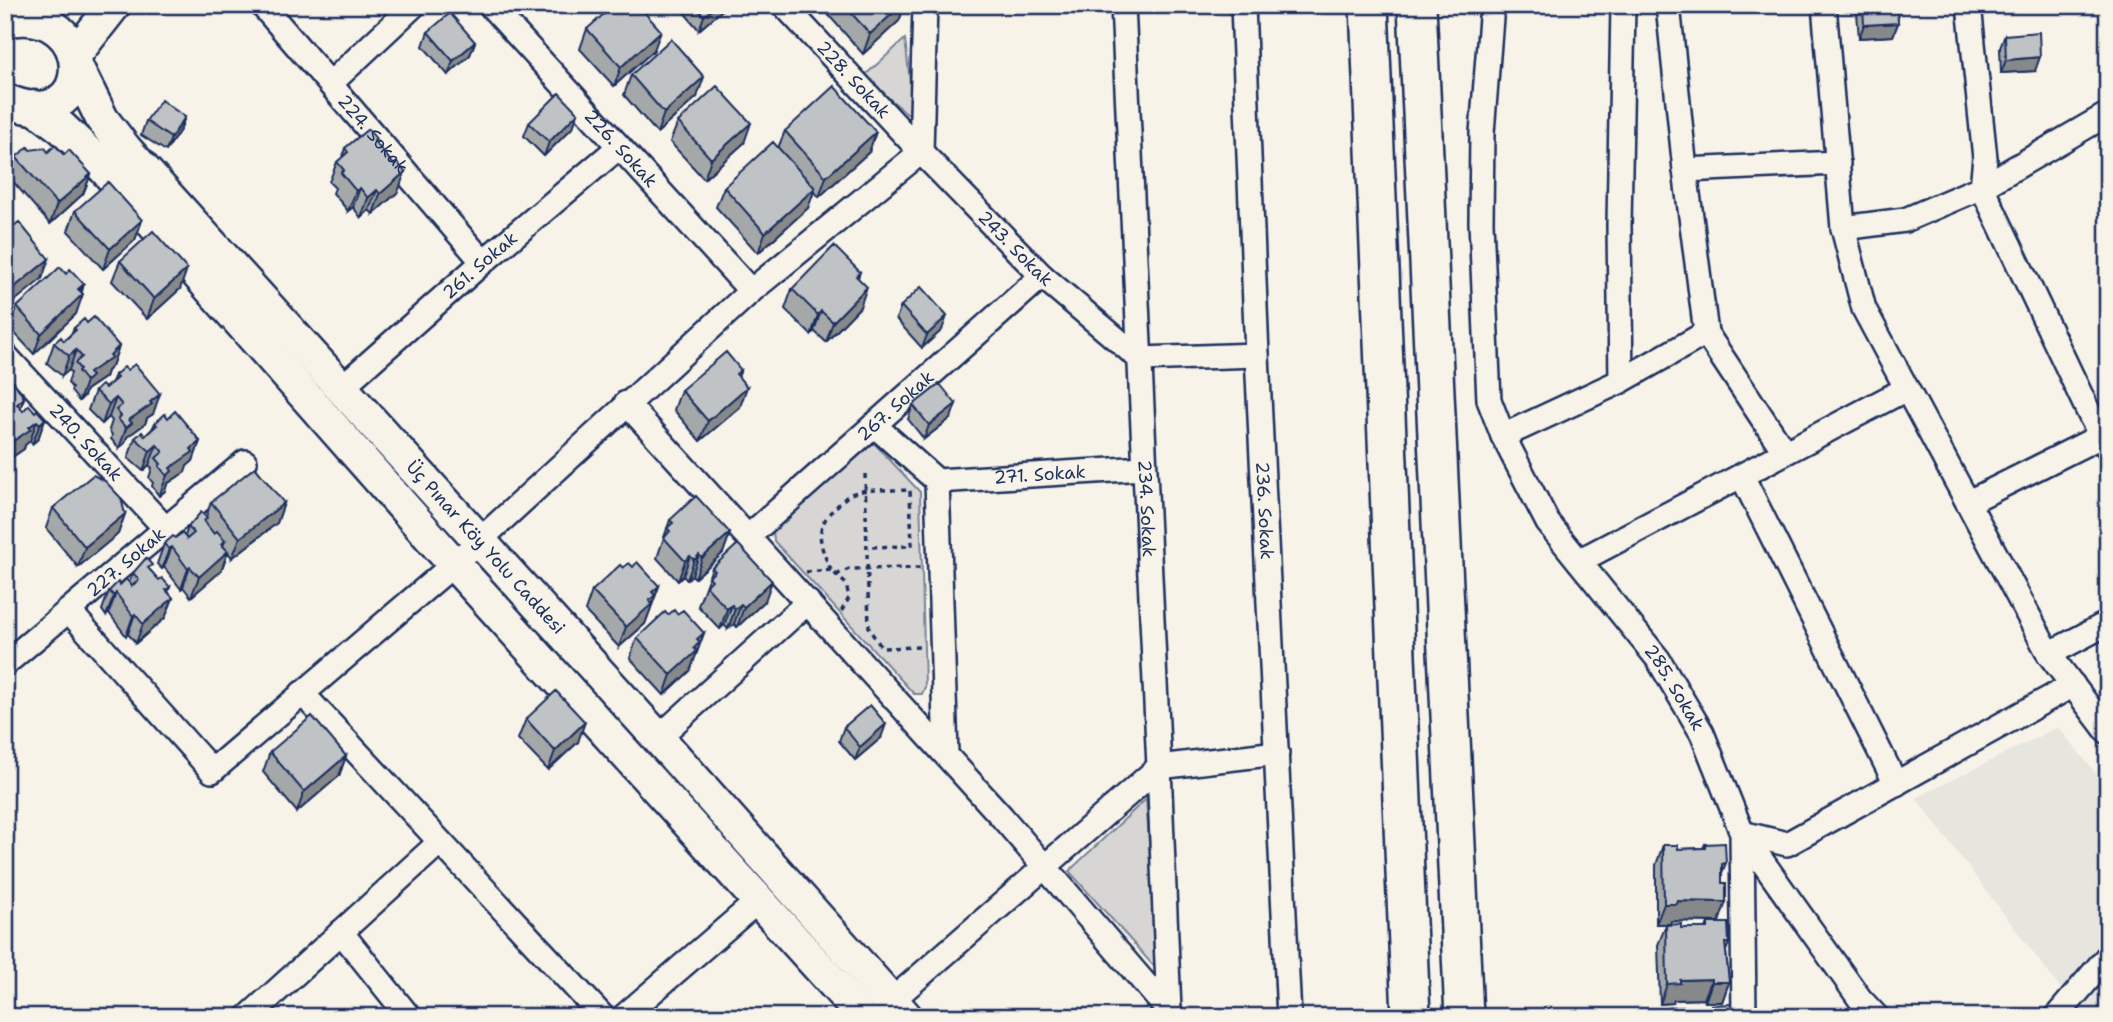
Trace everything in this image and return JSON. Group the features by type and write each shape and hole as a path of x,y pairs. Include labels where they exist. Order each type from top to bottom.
{"highway":[{"path":"1369,5 1410,1017"},
{"path":"1418,5 1464,1017"}],"main road":[{"path":"19,13 67,5"},
{"path":"16,108 49,103 62,95 72,83 77,60 114,5"},
{"name":"Üç Pınar Köy Yolu Caddesi","path":"19,13 50,17 63,26 72,38 77,60 102,119 125,150 658,738 890,1011"},
{"name":"Üç Pınar Köy Yolu Caddesi","path":"16,108 62,128 104,168 454,564 864,1017"}],"street":[{"name":"224. Sokak","path":"262,5 483,262"},
{"path":"331,83 414,5"},
{"name":"226. Sokak","path":"490,5 751,291"},
{"path":"69,611 212,771 454,564 626,403 751,291 921,152 925,5"},
{"name":"234. Sokak","path":"1123,5 1171,1014"},
{"name":"236. Sokak","path":"1243,5 1289,1017"},
{"name":"285. Sokak","path":"1492,5 1482,132 1481,222 1489,400 1503,436 1548,523 1658,659 1702,733 1742,832 1860,999 1877,1017"},
{"path":"1621,381 1619,225 1623,5"},
{"path":"1668,5 1685,170 1706,333 1784,452"},
{"path":"1824,5 1843,228 1864,309 2049,654 2108,732"},
{"path":"1969,5 1985,158 1982,187 2104,442 1969,502"},
{"name":"228. Sokak","path":"793,8 921,152"},
{"path":"1843,228 1905,220 1982,187 2108,114"},
{"name":"261. Sokak","path":"341,387 619,147"},
{"name":"243. Sokak","path":"921,152 1042,276 1140,359"},
{"path":"1685,170 1838,163"},
{"name":"267. Sokak","path":"749,536 1042,276"},
{"path":"1503,436 1621,381 1706,333"},
{"name":"240. Sokak","path":"5,355 166,529"},
{"path":"1140,359 1257,355"},
{"path":"1579,561 1906,389"},
{"path":"626,403 946,754 1171,1014"},
{"path":"874,425 937,481 946,754"},
{"name":"227. Sokak","path":"5,664 245,462"},
{"name":"271. Sokak","path":"937,481 1144,468"},
{"path":"1742,476 1896,784"},
{"path":"658,738 808,602"},
{"path":"2049,654 2108,622"},
{"path":"1744,1017 1742,832 1787,844 2073,685"},
{"path":"302,693 603,1017"},
{"path":"890,1011 1159,767 1277,753"},
{"path":"248,1017 440,842"},
{"path":"623,1017 759,900"},
{"path":"341,932 408,1017"},
{"path":"2056,1017 2108,956"}],"path":[{"path":"865,474 869,629 882,648 927,647"},
{"path":"838,615 849,598 846,584 831,570 820,549 820,530 829,513 849,495 910,490 912,546 868,547"},
{"path":"836,575 849,569 925,568"},
{"path":"802,575 808,570 831,570"}],"shaded area":[{"path":"905,39 913,108 908,114 863,77"},
{"path":"872,441 920,492 925,687 922,694 914,694 774,541 775,525"},
{"path":"2058,727 2108,788 2108,1017 2082,1017 1916,798"},
{"path":"1146,799 1158,971 1069,871"}],"building":[{"path":"614,5 638,5 661,31 621,67 587,29"},
{"path":"695,5 717,5 704,16"},
{"path":"844,5 902,5 870,34"},
{"path":"1863,5 1897,5 1898,23 1864,25"},
{"path":"450,13 475,42 453,61 428,32"},
{"path":"2039,32 2040,57 2006,60 2005,35"},
{"path":"671,39 704,77 664,113 631,75"},
{"path":"717,86 751,123 711,159 678,122"},
{"path":"834,86 876,132 826,177 785,131"},
{"path":"559,93 578,113 549,142 529,123"},
{"path":"161,100 185,117 171,138 146,121"},
{"path":"368,129 376,139 374,141 394,165 397,162 405,172 380,194 377,190 368,198 360,188 356,191 341,173 344,170 337,162 348,152 345,148"},
{"path":"773,142 815,188 765,233 724,187"},
{"path":"55,145 64,155 69,150 91,174 57,204 16,157 28,147 30,150 45,148 48,152"},
{"path":"108,182 142,220 110,249 75,211"},
{"path":"19,222 49,259 5,295 5,233"},
{"path":"153,231 187,269 154,299 120,261"},
{"path":"834,246 860,272 856,276 867,287 833,322 821,311 818,315 792,289"},
{"path":"60,267 66,274 70,269 84,284 78,289 83,294 41,334 17,307"},
{"path":"921,287 947,316 927,335 901,306"},
{"path":"94,317 119,346 110,355 112,357 89,373 91,376 86,381 75,363 82,357 76,350 69,356 54,343 61,337 64,341 84,319 87,323"},
{"path":"726,352 741,370 736,374 747,387 708,421 681,390"},
{"path":"135,364 160,394 150,402 152,404 129,420 132,423 126,428 118,419 121,416 116,410 122,405 116,398 109,404 95,391 102,385 105,388 117,378 115,375 124,367 127,370"},
{"path":"14,382 24,398 17,404 23,411 29,405 45,419 40,424 37,421 29,427 31,429 6,446 5,395 10,391 7,387"},
{"path":"940,384 956,404 929,425 913,405"},
{"path":"175,411 200,441 191,449 193,452 170,468 172,471 167,476 156,458 163,452 157,445 150,451 135,438 142,432 145,436 165,414 168,418"},
{"path":"255,467 284,503 240,538 211,502"},
{"path":"93,475 105,481 121,498 125,514 85,547 53,508"},
{"path":"696,496 730,533 702,558 699,555 694,560 690,556 685,561 664,538 670,531 667,528 673,523 670,520"},
{"path":"201,512 207,518 204,521 214,534 217,531 225,541 221,544 228,551 199,577 190,567 188,569 172,547 169,549 164,544 173,536 175,538 182,533 187,539 194,533 188,527"},
{"path":"738,544 772,581 744,607 741,604 735,609 732,605 727,609 706,586 715,571 712,568"},
{"path":"146,558 152,565 148,568 170,587 166,590 173,598 143,624 135,614 133,616 116,593 114,596 109,591 118,582 120,585 126,579 132,586 139,580 133,573"},
{"path":"637,562 659,586 652,592 655,595 649,601 652,604 626,627 592,591 620,565 623,568 629,563 633,567"},
{"path":"674,610 677,614 683,610 704,633 697,639 700,642 694,648 697,651 671,675 637,638 665,612 668,615"},
{"path":"556,691 585,722 555,751 526,719"},
{"path":"870,705 886,724 860,747 844,727"},
{"path":"312,716 346,756 304,792 270,752"},
{"path":"1725,843 1726,863 1722,864 1722,883 1726,883 1726,902 1677,901 1677,904 1664,904 1663,845 1678,845 1678,849 1705,848 1705,844"},
{"path":"1708,923 1728,923 1729,943 1725,943 1729,982 1712,982 1712,979 1680,980 1680,983 1667,984 1666,925 1708,928"},
{"path":"1731,1004 1732,1017 1669,1017 1668,1008 1684,1007 1684,1011"}]}
